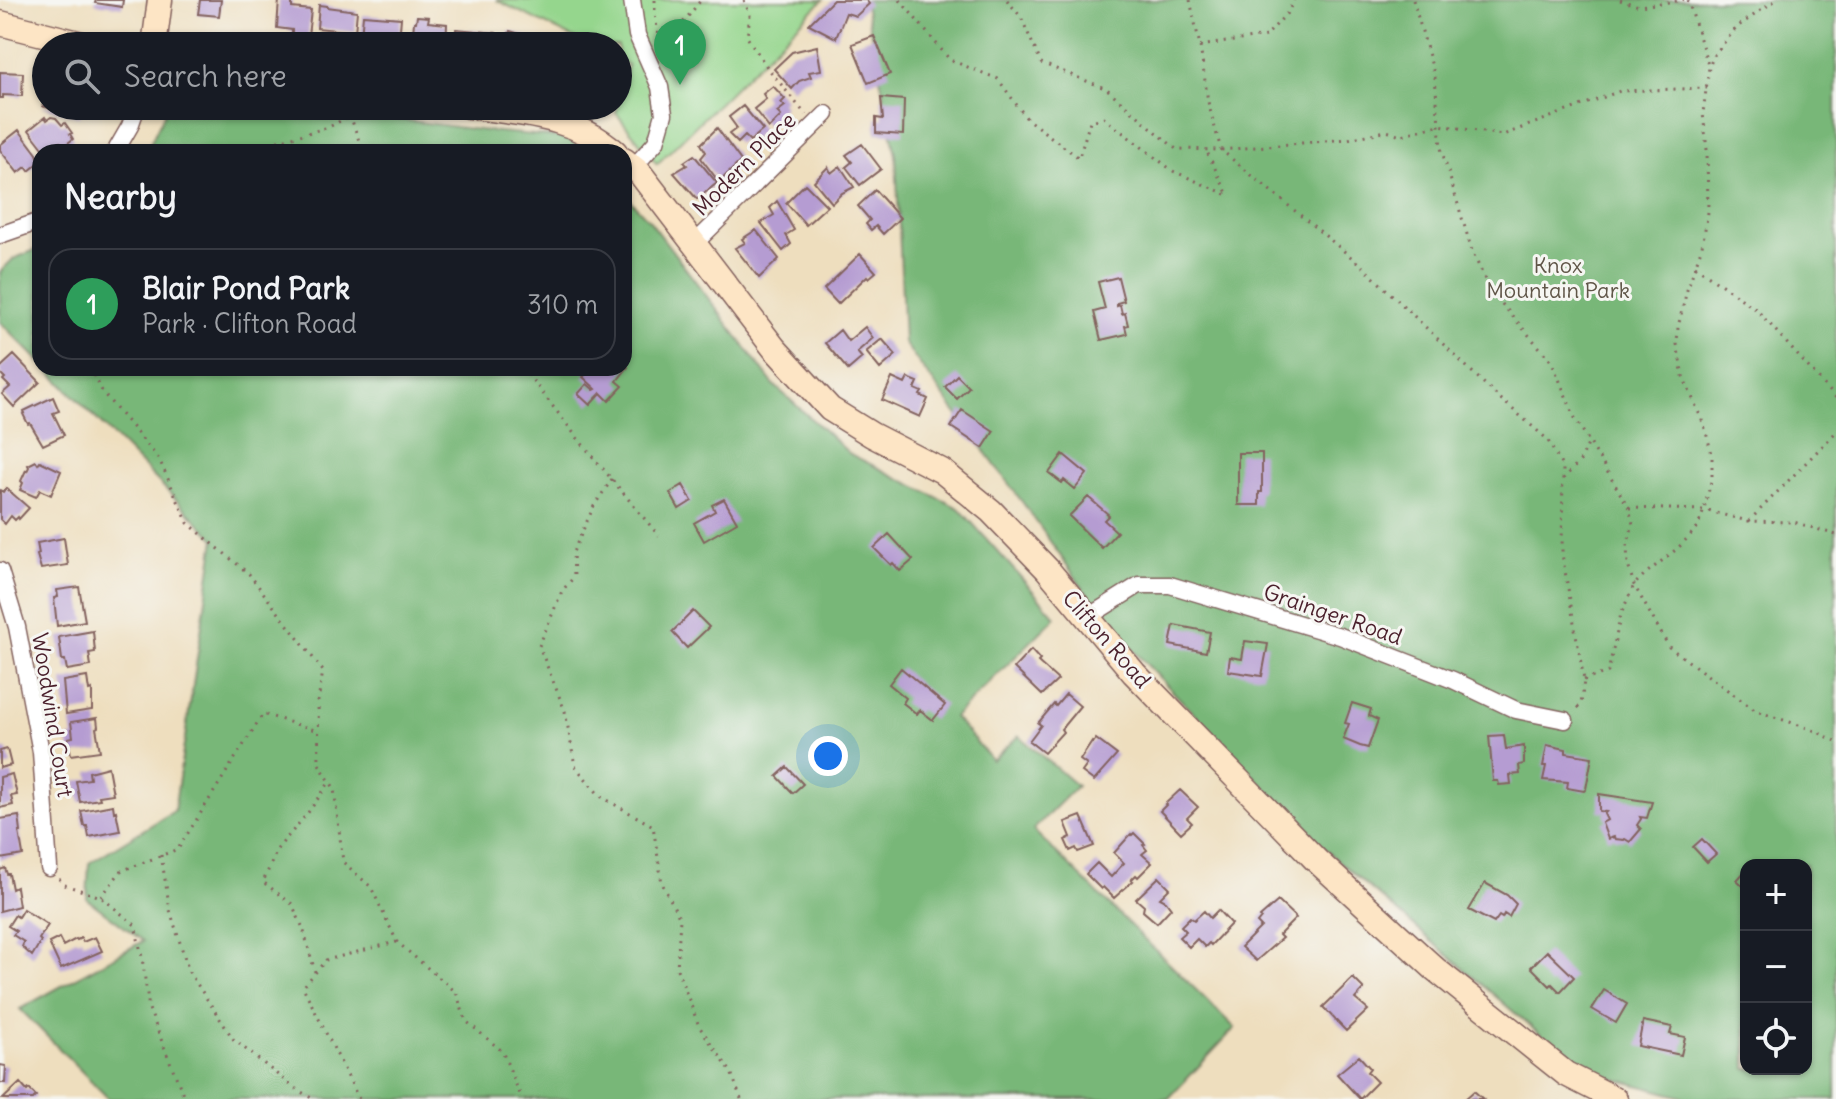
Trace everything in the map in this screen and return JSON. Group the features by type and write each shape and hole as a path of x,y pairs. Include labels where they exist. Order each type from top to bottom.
{"main road":[{"path":"156,32 160,0"},
{"path":"0,23 35,32"},
{"name":"Clifton Road","path":"558,120 606,144"},
{"name":"Clifton Road","path":"632,170 774,348 830,409 872,435 942,471 991,511 1047,569 1134,673 1317,861 1435,969 1566,1074 1615,1099"}],"street":[{"path":"632,0 637,35 660,87 664,114 656,142 632,156"},
{"path":"120,144 132,120"},
{"name":"Modern Place","path":"694,244 820,120"},
{"path":"0,235 32,224"},
{"name":"Woodwind Court","path":"0,571 17,627 41,752 49,868"},
{"name":"Grainger Road","path":"1088,617 1139,585 1170,585 1340,636 1453,680 1516,710 1565,720"}],"path":[{"path":"655,0 661,60 655,74"},
{"path":"659,43 682,24 701,0"},
{"path":"744,0 750,15 747,37 767,67 820,120"},
{"path":"900,0 950,60 998,79 1027,119 1079,158 1090,121 1104,118 1173,171 1228,195 1206,150"},
{"path":"1007,0 1021,17 1041,63 1107,89 1176,149 1221,150 1348,139 1386,131 1402,135 1439,125 1503,135 1620,91 1707,88"},
{"path":"1190,0 1208,102 1221,150 1362,266 1496,395 1547,439 1563,468 1562,554 1584,680 1581,705 1565,720"},
{"path":"1200,46 1266,36 1288,12 1294,0"},
{"path":"1413,0 1435,77 1441,148 1472,251 1486,282 1552,362 1575,418 1629,508 1633,524 1627,546 1628,565 1634,585 1669,647 1756,711 1811,729 1836,741"},
{"path":"1620,0 1639,6 1686,0 1709,67"},
{"path":"1584,680 1608,672 1621,614 1634,585 1697,528 1704,510 1712,477 1712,454 1704,425 1683,376 1677,344 1678,327 1702,246 1708,212 1703,113 1709,67 1714,55 1737,27 1776,0"},
{"path":"268,144 329,127 341,120"},
{"path":"352,120 360,144"},
{"path":"1695,266 1757,310 1836,398"},
{"path":"94,376 103,393 159,459 188,523 249,574 323,671 318,701 319,764 334,788 343,862 371,887 397,942 456,992 466,1021 502,1051 521,1099"},
{"path":"529,376 659,536"},
{"path":"1748,521 1836,432"},
{"path":"1563,479 1581,460 1589,442"},
{"path":"612,479 594,506 573,552 574,577 562,591 539,646 565,711 575,766 600,796 653,826 662,883 680,919 677,969 699,1026 731,1072 741,1099"},
{"path":"1629,508 1704,510 1748,521 1794,522 1836,535"},
{"path":"101,897 121,871 178,849 263,714 318,731"},
{"path":"315,972 303,928 292,904 263,882 278,848 330,783"},
{"path":"161,855 170,910 189,972 234,1040 313,1099"},
{"path":"49,868 65,885 101,897 135,925 149,1009 185,1099"},
{"path":"359,1099 303,987 326,960 397,942"},
{"path":"517,1094 521,1099"}],"green space":[{"path":"496,0 823,0 657,164 622,120 632,120 632,32 561,32"},
{"name":"Knox Mountain Park","path":"864,0 1836,0 1836,1099 1690,1099 1581,1070 1320,845 1110,626 904,343 896,155"},
{"path":"161,120 404,120 570,138 576,144 150,144"},
{"path":"632,202 649,220 774,385 850,454 959,508 1056,617 954,717 992,760 1019,736 1077,786 1033,830 1235,1028 1168,1099 109,1099 20,1009 143,941 87,899 89,863 174,811 215,539 54,376 632,376"},
{"path":"32,251 32,354 0,322 0,272 13,259"}],"building":[{"path":"96,0 123,0 122,7 95,3"},
{"path":"200,0 221,0 219,16 198,14"},
{"path":"279,0 292,1 292,8 311,10 308,32 277,28"},
{"path":"833,0 866,0 869,4 856,16 846,13 836,38 809,24"},
{"path":"319,5 357,11 355,32 317,28"},
{"path":"363,15 401,18 400,32 361,32"},
{"path":"417,16 429,17 428,22 447,24 447,32 413,32"},
{"path":"456,29 486,32 456,32"},
{"path":"874,36 890,74 868,83 852,44"},
{"path":"817,46 821,70 809,72 811,77 799,81 792,89 774,69 792,52"},
{"path":"0,72 23,73 22,96 3,95 0,98"},
{"path":"773,86 785,99 781,103 785,106 777,112 781,116 769,128 754,109 766,99 763,94"},
{"path":"881,98 904,100 903,135 876,133 876,118 883,119"},
{"path":"743,106 763,130 750,141 745,136 738,143 729,134 737,128 729,117"},
{"path":"41,120 58,120 62,125 65,123 73,139 67,144 40,144 29,130"},
{"path":"717,128 741,161 719,182 701,158 706,152 701,144"},
{"path":"19,130 32,147 32,169 29,171 26,167 18,173 0,150 0,145"},
{"path":"862,144 881,169 860,185 846,167 852,162 846,155"},
{"path":"694,155 717,183 697,199 674,173 687,165 684,162"},
{"path":"840,166 854,187 832,203 814,181 828,167 831,173"},
{"path":"805,184 827,206 806,225 786,203"},
{"path":"875,190 900,218 883,234 876,226 871,230 866,224 870,220 858,206"},
{"path":"777,201 794,230 786,235 791,244 783,251 761,223 774,215 770,208"},
{"path":"756,230 779,259 759,278 735,248 745,243 742,239"},
{"path":"860,254 876,272 869,278 867,276 838,304 824,289"},
{"path":"1118,277 1124,301 1117,303 1117,306 1120,305 1122,314 1125,313 1127,334 1101,340 1094,312 1105,309 1098,282"},
{"path":"865,327 873,338 857,352 862,358 848,370 825,343 840,330 848,341"},
{"path":"882,339 896,355 880,369 866,352"},
{"path":"14,355 40,382 14,407 2,394 10,387 3,380 5,378 0,368"},
{"path":"957,375 969,387 957,399 945,387"},
{"path":"621,376 617,381 623,386 609,401 601,393 590,405 578,394 587,384 596,389 583,377"},
{"path":"892,378 905,384 908,378 918,382 915,389 928,399 920,417 882,400"},
{"path":"53,397 59,411 53,413 64,435 43,445 23,414"},
{"path":"962,410 994,431 983,448 951,427"},
{"path":"1238,453 1262,453 1259,505 1238,505"},
{"path":"1063,454 1087,474 1075,489 1049,473"},
{"path":"36,461 61,471 51,495 40,490 36,497 20,490 28,465"},
{"path":"683,485 692,501 679,509 670,493"},
{"path":"6,488 29,508 19,519 11,516 5,524 0,519 0,490 3,492"},
{"path":"1088,497 1109,515 1104,520 1117,532 1102,548 1069,516"},
{"path":"724,499 737,522 704,541 694,523 715,511 712,505"},
{"path":"889,534 913,560 900,571 874,548"},
{"path":"64,538 68,565 41,569 37,543"},
{"path":"79,587 85,621 57,626 54,598 58,597 57,590"},
{"path":"693,611 709,627 687,648 672,632"},
{"path":"1174,625 1210,632 1206,652 1170,645"},
{"path":"93,631 95,652 89,653 91,666 67,670 65,660 62,660 59,637"},
{"path":"1245,641 1268,644 1262,676 1228,671 1230,657 1242,659"},
{"path":"1031,650 1040,660 1038,662 1058,680 1042,695 1014,668"},
{"path":"901,668 945,705 933,720 920,710 917,714 903,703 906,698 889,684"},
{"path":"87,677 89,691 92,690 92,710 66,714 63,681"},
{"path":"1066,694 1080,706 1044,753 1029,741 1041,725 1038,723"},
{"path":"1352,703 1371,709 1369,716 1378,720 1368,748 1343,739"},
{"path":"97,718 100,751 71,755 68,738 73,737 71,722"},
{"path":"1504,735 1506,749 1524,746 1524,764 1519,765 1520,774 1510,775 1511,784 1499,785 1498,781 1493,781 1489,736"},
{"path":"1096,739 1117,755 1094,781 1082,772 1087,765 1080,760"},
{"path":"1547,745 1566,749 1566,753 1592,757 1584,791 1567,788 1568,782 1543,780"},
{"path":"7,749 11,765 0,768 0,751"},
{"path":"108,767 113,794 80,802 76,781 90,779 89,772"},
{"path":"787,767 803,784 793,793 777,776"},
{"path":"12,774 17,795 11,796 13,805 0,808 0,777"},
{"path":"1180,790 1198,807 1187,818 1192,823 1181,833 1160,811"},
{"path":"1599,794 1652,802 1647,818 1640,817 1637,825 1641,829 1630,842 1614,837 1608,839 1602,823 1607,820 1606,812 1599,811"},
{"path":"113,805 120,831 89,837 81,811"},
{"path":"19,816 23,855 0,859 0,819"},
{"path":"1081,816 1094,846 1078,852 1076,848 1070,851 1065,840 1071,837 1065,822"},
{"path":"1134,833 1145,844 1147,850 1142,854 1152,863 1114,898 1086,874 1097,863 1111,877 1124,863 1114,853"},
{"path":"1702,839 1716,854 1707,862 1693,847"},
{"path":"5,868 12,889 16,887 19,906 0,911 0,870"},
{"path":"1159,877 1170,888 1160,898 1171,908 1157,923 1143,911 1144,906 1136,899"},
{"path":"1485,883 1507,895 1516,904 1509,917 1504,914 1502,918 1499,916 1494,923 1469,910"},
{"path":"1278,901 1296,918 1279,935 1282,938 1256,961 1241,947 1261,927 1257,923 1260,917"},
{"path":"23,909 48,925 32,956 22,947 24,942 13,935 16,931 8,926"},
{"path":"1218,910 1231,924 1211,945 1209,943 1205,947 1197,939 1189,947 1179,937 1186,931 1181,926 1190,917 1194,920 1204,911 1210,918"},
{"path":"95,937 102,951 61,969 49,943 59,938 63,946 76,939 81,938 83,942"},
{"path":"1547,951 1574,977 1560,992 1531,967"},
{"path":"1353,978 1364,989 1355,999 1368,1010 1346,1031 1323,1007"},
{"path":"1604,990 1627,1004 1616,1023 1592,1009"},
{"path":"1643,1021 1672,1027 1670,1034 1685,1037 1681,1055 1638,1046"},
{"path":"1359,1056 1370,1068 1367,1072 1377,1082 1360,1099 1337,1074"},
{"path":"0,1065 6,1066 5,1083 0,1083"},
{"path":"20,1083 36,1096 33,1099 3,1099"},
{"path":"1474,1091 1483,1099 1465,1099"}],"place":[{"name":"Blair Pond Park","path":"680,85"}]}
